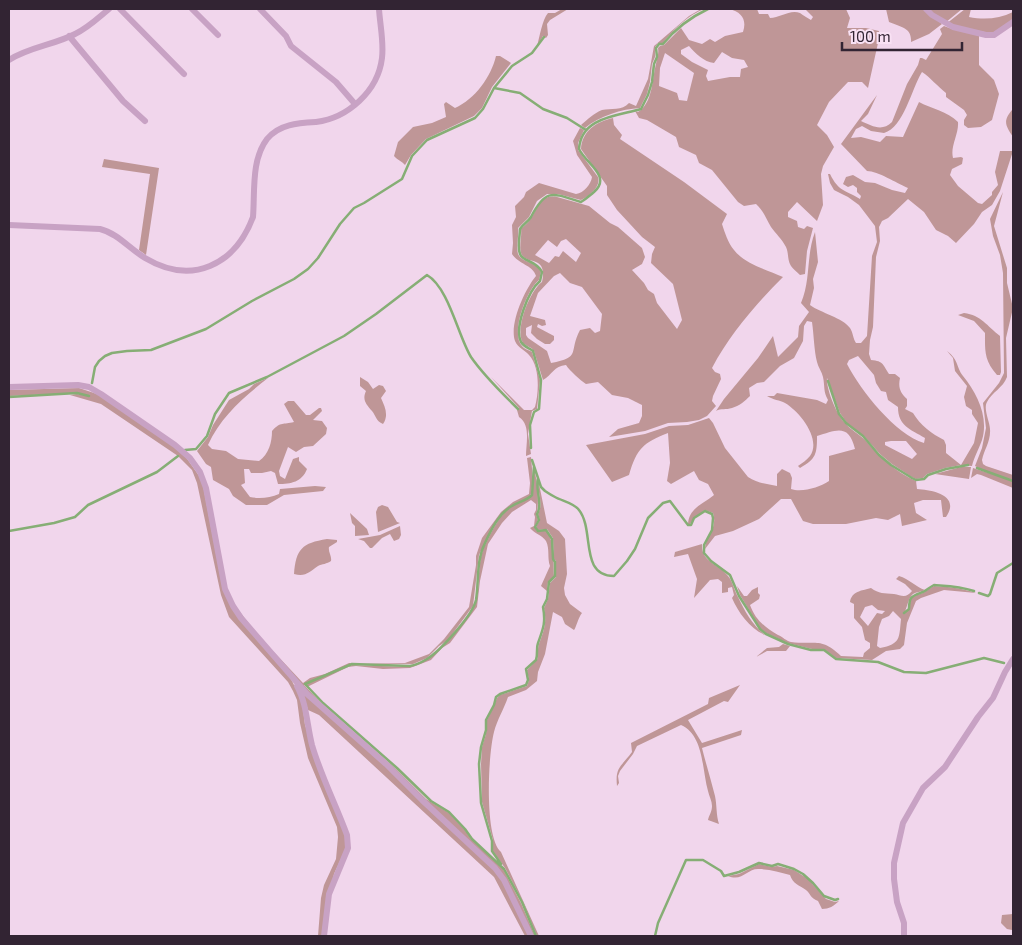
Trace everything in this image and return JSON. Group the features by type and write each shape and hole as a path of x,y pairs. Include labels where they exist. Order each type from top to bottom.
{"street":[{"path":"9,60 21,53 69,36 94,22 109,9"},
{"path":"120,9 184,74"},
{"path":"192,9 218,35"},
{"path":"260,9 286,36 291,46 336,82 355,104"},
{"path":"9,226 100,229 110,232 145,258 166,267 188,272 213,266 228,254 250,225 253,217 257,162 263,146 272,134 278,129 287,126 339,116 363,98 375,82 382,61 379,9"},
{"path":"926,9 932,15 953,27 986,35 994,35 1013,22"},
{"path":"69,36 123,101 145,121"},
{"path":"9,387 78,385 88,388 101,394 190,458 200,472 206,488 225,589 241,618 307,694 386,764 435,813 496,868 504,880 531,936"},
{"path":"904,936 904,923 895,893 894,872 898,841 903,823 923,788 945,767 993,698 1013,659"},
{"path":"292,676 304,701 313,748 347,836 348,848 328,894 324,936"}],"shaded area":[{"path":"562,9 568,9 550,20 547,24 548,35 546,38 543,36 537,46 548,13 555,13"},
{"path":"701,9 705,9 687,19 663,43 658,43 655,47 650,82 647,94 640,108 611,114 585,128 581,125 602,110 620,108 629,103 636,106 648,79 654,46 689,16"},
{"path":"729,9 757,9 759,14 768,14 770,18 796,12 811,20 813,17 805,9 846,9 850,18 847,28 866,28 879,31 868,88 862,82 848,82 829,102 817,125 827,135 834,147 823,166 821,174 823,205 817,221 797,202 788,212 788,217 797,221 798,227 804,229 807,226 813,228 807,251 805,274 800,275 791,266 787,249 756,204 744,206 738,202 712,170 699,163 696,155 679,147 676,137 647,120 639,118 635,111 638,112 647,103 658,56 658,48 664,45 681,28 689,40 702,44 710,39 715,42 725,36 743,32 744,20 740,14","holes":["689,46 707,61 714,63 722,52 732,58 744,60 748,67 741,69 740,77 708,81 706,76 708,70 681,54 681,50","665,53 694,73 687,101 679,100 677,93 659,86 660,68"]},
{"path":"886,9 923,9 942,24 929,34 911,42 910,33 907,30 889,22"},
{"path":"927,9 962,9 945,23"},
{"path":"965,9 971,9 969,17 980,18 997,17 1013,12 1013,21 994,34 946,24"},
{"path":"944,26 979,35 979,65 994,80 999,94 992,120 981,127 968,128 964,125 967,115 964,110 946,97 946,93 922,72 902,116 891,129 884,133 871,131 862,126 856,129 851,138 861,137 880,142 886,136 903,137 919,102 954,118 958,122 952,154 953,158 963,158 962,164 952,169 950,175 958,186 978,203 982,204 992,195 992,192 998,185 995,172 1000,151 1013,151 1000,191 992,205 982,212 974,224 956,243 948,236 936,230 924,212 908,199 888,218 882,221 879,227 880,241 876,257 873,327 869,354 871,360 881,362 889,374 895,374 900,378 900,390 907,399 905,409 913,413 927,429 944,440 946,453 961,465 927,474 923,478 916,479 912,477 892,464 864,436 847,423 840,413 827,378 827,383 839,415 848,426 888,463 916,481 917,489 937,492 943,495 950,503 950,510 946,517 943,517 941,500 923,500 914,503 916,513 927,520 902,526 900,514 888,520 876,518 846,524 813,524 803,521 791,499 781,499 759,519 733,531 715,536 705,549 714,524 713,513 705,510 688,524 694,510 714,495 708,484 699,480 694,471 671,484 667,481 670,463 668,433 652,440 638,452 629,475 612,482 586,445 645,434 669,426 688,425 709,418 725,448 751,479 777,486 777,474 782,469 790,473 792,478 791,489 811,489 829,481 829,456 855,449 849,435 841,430 817,436 817,447 812,459 800,468 798,466 810,456 813,449 811,434 802,419 791,407 767,396 774,396 777,393 817,400 826,404 828,400 816,357 812,322 807,321 804,326 803,341 794,358 780,366 764,382 757,383 749,388 750,396 742,403 732,408 716,411 773,336 778,357 798,337 799,326 809,312 801,303 815,232 818,262 813,279 814,288 810,305 847,324 856,343 861,343 867,336 872,256 877,242 875,226 859,205 834,190 828,174 830,174 842,190 860,199 861,196 857,192 857,188 853,185 848,187 843,184 846,177 853,175 865,182 875,183 905,193 908,188 882,175 867,171 841,144 877,95 868,114 861,121 881,127 892,122 920,58 926,60 942,34 940,29","holes":["858,356 874,375 881,391 886,392 888,400 898,407 900,419 903,423 925,438 924,443 902,431 870,398 847,364 849,360","906,441 917,454 912,459 885,445 885,442"]},
{"path":"496,56 500,56 511,63 492,87 482,108 474,116 426,139 411,155 405,165 394,156 398,142 413,127 432,123 446,117 444,104 446,102 455,108 469,99 486,79"},
{"path":"1012,110 1013,137 1006,123 1007,117"},
{"path":"613,118 614,125 622,135 620,139 684,182 727,214 722,224 730,244 739,255 757,266 783,277 744,320 719,355 712,368 720,374 721,379 712,401 716,406 707,416 699,420 668,423 645,431 609,437 618,429 639,423 642,416 642,405 628,398 612,395 598,382 586,384 566,365 556,369 543,380 534,351 523,343 521,335 525,309 533,293 542,282 542,267 524,257 520,248 521,229 529,221 543,200 557,197 589,206 618,227 642,248 645,257 642,264 632,270 648,290 654,294 657,303 677,329 682,320 673,284 651,263 655,247 642,237 617,210 607,195 607,186 581,149 587,132","holes":["566,239 581,253 576,262 563,251 559,257 555,256 549,263 535,255 548,240 557,247 561,241","560,273 570,283 582,287 602,314 600,331 595,333 590,328 580,330 571,356 567,359 551,363 547,351 528,338 526,328 532,325 531,333 545,344 550,344 554,340 554,336 537,327 538,324 546,325 545,320 530,316 538,293 554,276"]},
{"path":"580,128 584,130 578,143 578,150 598,177 596,188 591,194 581,200 558,194 547,194 537,201 529,217 518,228 518,254 541,272 539,280 525,301 518,331 522,346 532,352 540,380 537,409 532,411 528,434 531,454 526,456 526,429 523,420 519,417 517,410 519,408 491,377 524,410 532,410 535,407 538,387 537,373 533,360 515,341 514,326 519,307 527,289 536,276 532,269 512,254 512,225 516,217 515,206 524,197 526,192 539,183 576,194 587,188 592,177 577,155 573,141"},
{"path":"104,159 159,168 146,255 139,250 150,174 102,167"},
{"path":"1003,192 994,226 1007,268 1007,283 1013,308 1006,338 1007,377 986,405 990,433 982,460 986,466 1013,475 1013,480 975,466 982,448 986,428 983,403 999,383 1004,373 1003,273 990,219"},
{"path":"964,313 975,316 1000,336 1000,375 997,375 987,360 985,333 974,321 958,315"},
{"path":"947,351 954,357 961,373 973,390 983,414 984,431 972,466 961,465 974,443 978,423 972,414 972,410 966,406 964,397 967,386 955,371 953,358"},
{"path":"360,377 368,382 373,389 379,385 383,386 386,391 381,398 386,414 383,424 377,420 365,402 366,391 360,386"},
{"path":"268,378 226,416 208,445 212,449 226,451 238,459 259,461 269,448 272,431 280,425 294,422 284,404 288,401 294,401 306,415 310,415 321,408 322,411 313,420 322,421 327,428 326,434 313,446 304,447 296,452 288,447 279,471 280,476 285,479 293,459 299,457 299,461 307,469 302,477 292,483 278,484 275,473 271,471 251,473 249,469 244,469 245,483 241,485 250,497 257,498 279,494 280,489 326,487 323,491 284,495 267,505 246,505 233,496 229,489 213,480 211,467 206,464 197,451 208,437 213,425 229,400 249,389 254,384"},
{"path":"79,388 100,395 183,453 202,480 223,590 290,677 302,701 305,725 345,836 346,848 334,874 322,936 318,936 321,898 324,885 336,859 337,827 308,758 297,700 288,682 229,617 221,595 197,483 192,470 178,456 101,404 70,395 89,396 77,393 9,396 9,390"},
{"path":"531,457 533,480 531,494 529,497 509,507 492,528 479,555 473,606 448,640 427,658 413,664 352,663 405,663 429,654 444,639 469,607 476,556 482,538 501,512 513,502 529,494 530,483 527,458"},
{"path":"961,467 971,467 969,479 935,474"},
{"path":"973,468 1013,481 1013,488 977,474 971,478"},
{"path":"534,470 538,492 536,514 538,520 534,527 537,531 546,531 551,541 553,553 554,576 548,582 547,591 541,586 550,566 548,547 546,541 530,528 534,526 536,510 536,504 531,500 512,512 488,544 480,581 477,607 450,643 442,648 431,660 410,668 348,667 306,686 308,683 352,665 410,667 434,655 447,643 474,608 481,558 486,543 504,513 532,495"},
{"path":"538,479 547,523 559,531 565,539 567,574 564,588 565,595 570,604 582,613 574,630 565,624 562,617 553,612 545,654 538,672 537,681 526,690 508,697 497,723 492,743 489,776 492,830 496,843 539,936 537,936 523,902 505,868 493,851 493,840 482,802 481,764 487,720 497,698 500,695 527,686 529,680 527,670 538,658 538,646 545,622 544,608 548,599 550,583 556,577 553,538 547,529 538,530 536,527 540,520 538,514 540,502"},
{"path":"382,505 388,507 397,522 400,523 378,532 376,512 378,507"},
{"path":"350,513 367,529 369,535 355,536 355,526 352,523"},
{"path":"400,526 401,535 399,539 394,541 390,534 382,538 372,548 364,541 358,539 380,535"},
{"path":"327,539 337,540 337,542 329,547 331,561 318,566 310,572 294,574 296,559 302,549 306,545"},
{"path":"702,544 704,555 728,576 746,612 765,635 754,629 741,614 732,598 734,595 732,587 728,588 728,592 722,593 722,582 718,579 710,580 694,598 697,579 688,554 674,557 675,552"},
{"path":"899,576 903,577 925,590 914,593 911,596 904,613 909,609 912,598 934,586 976,593 944,590 916,601 907,623 904,645 900,649 886,651 872,660 836,658 824,649 812,649 788,643 766,633 760,628 740,595 737,586 744,596 747,596 758,587 759,599 750,605 757,619 764,626 788,641 823,644 841,656 863,657 864,653 870,648 870,643 865,640 862,627 854,618 854,604 850,602 851,598 858,592 871,588 879,592 903,596 908,595 912,591 896,579","holes":["872,605 878,610 885,611 882,614 877,613 868,626 860,617 865,607","893,611 901,619 898,639 892,644 880,648 877,646 879,627 882,619 889,616"]},
{"path":"783,644 790,646 786,651 767,651 756,657 767,648 779,647"},
{"path":"273,651 303,683 310,678 352,663 304,685 322,704 396,769 426,799 449,813 471,839 503,869 521,903 535,936 532,936 505,880 308,693"},
{"path":"740,685 728,702 724,701 688,720 702,743 742,730 741,735 702,748 715,796 719,824 708,820 712,804 701,754 694,737 689,730 681,725 637,746 620,771 617,786 618,771 632,752 631,743 708,704 709,698"},
{"path":"302,690 499,875 529,936 525,936 494,877 319,715 308,710"},
{"path":"759,864 794,870 808,879 826,899 835,902 839,901 831,907 822,909 818,901 795,882 790,875 774,871 758,869 737,877 728,876 739,874"},
{"path":"1013,914 1012,936 1012,930 1007,929 1001,923 1002,915"}],"waterway":[{"path":"531,448 530,425 534,412 539,409 541,380 533,351 521,342 519,328 523,310 535,286 540,281 542,272 536,265 520,254 520,229 546,197 556,195 581,202 594,192 599,186 599,175 579,149 581,138 593,124 611,116 641,109 652,82 654,64 657,57 656,48 659,44 663,44 684,24 708,9"},
{"path":"92,383 95,367 105,356 127,351 151,350 206,329 252,301 294,279 308,269 318,258 340,224 354,208 402,179 412,156 427,140 475,118 483,109 494,88 512,66 532,53 544,37"},
{"path":"494,88 520,93 543,109 567,118 586,130"},
{"path":"185,450 196,449 207,436 215,414 229,393 267,377 344,336 427,275 435,281 447,301 471,357 487,378 518,409"},
{"path":"828,381 839,414 846,423 863,436 879,455 912,478 916,480 924,479 928,475 946,469 968,465"},
{"path":"9,397 77,393 89,396"},
{"path":"9,531 54,523 75,517 88,505 157,472 178,456"},
{"path":"532,460 541,487 579,510 584,519 592,560 596,568 603,574 614,576 635,549 648,518 663,503 670,501 688,525 691,525 694,518 705,511 712,514 712,530 704,545 704,553 711,561 730,575 739,596 760,629 766,634 788,644 811,650 824,650 836,659 878,662 904,672 926,673 984,658 1004,663"},
{"path":"534,466 532,495 507,509 493,527 480,557 474,607 463,623 440,649 427,659 412,666 352,664 305,684 323,703 397,768 431,801 449,812 472,839 504,869 522,902 536,936"},
{"path":"977,468 1013,481"},
{"path":"501,864 492,851 492,841 481,803 479,764 486,730 486,720 496,697 526,685 528,680 526,669 537,658 537,645 544,622 543,607 547,599 549,582 555,576 552,539 546,530 538,531 535,527 539,520 537,514 539,510 538,478"},
{"path":"979,593 988,596 997,573 1013,563"},
{"path":"904,613 909,609 912,597 934,585 958,587 974,591"},
{"path":"655,936 658,923 686,860 703,860 721,871 724,876 759,863 772,866 778,864 803,874 824,896 835,900 838,899"}]}
